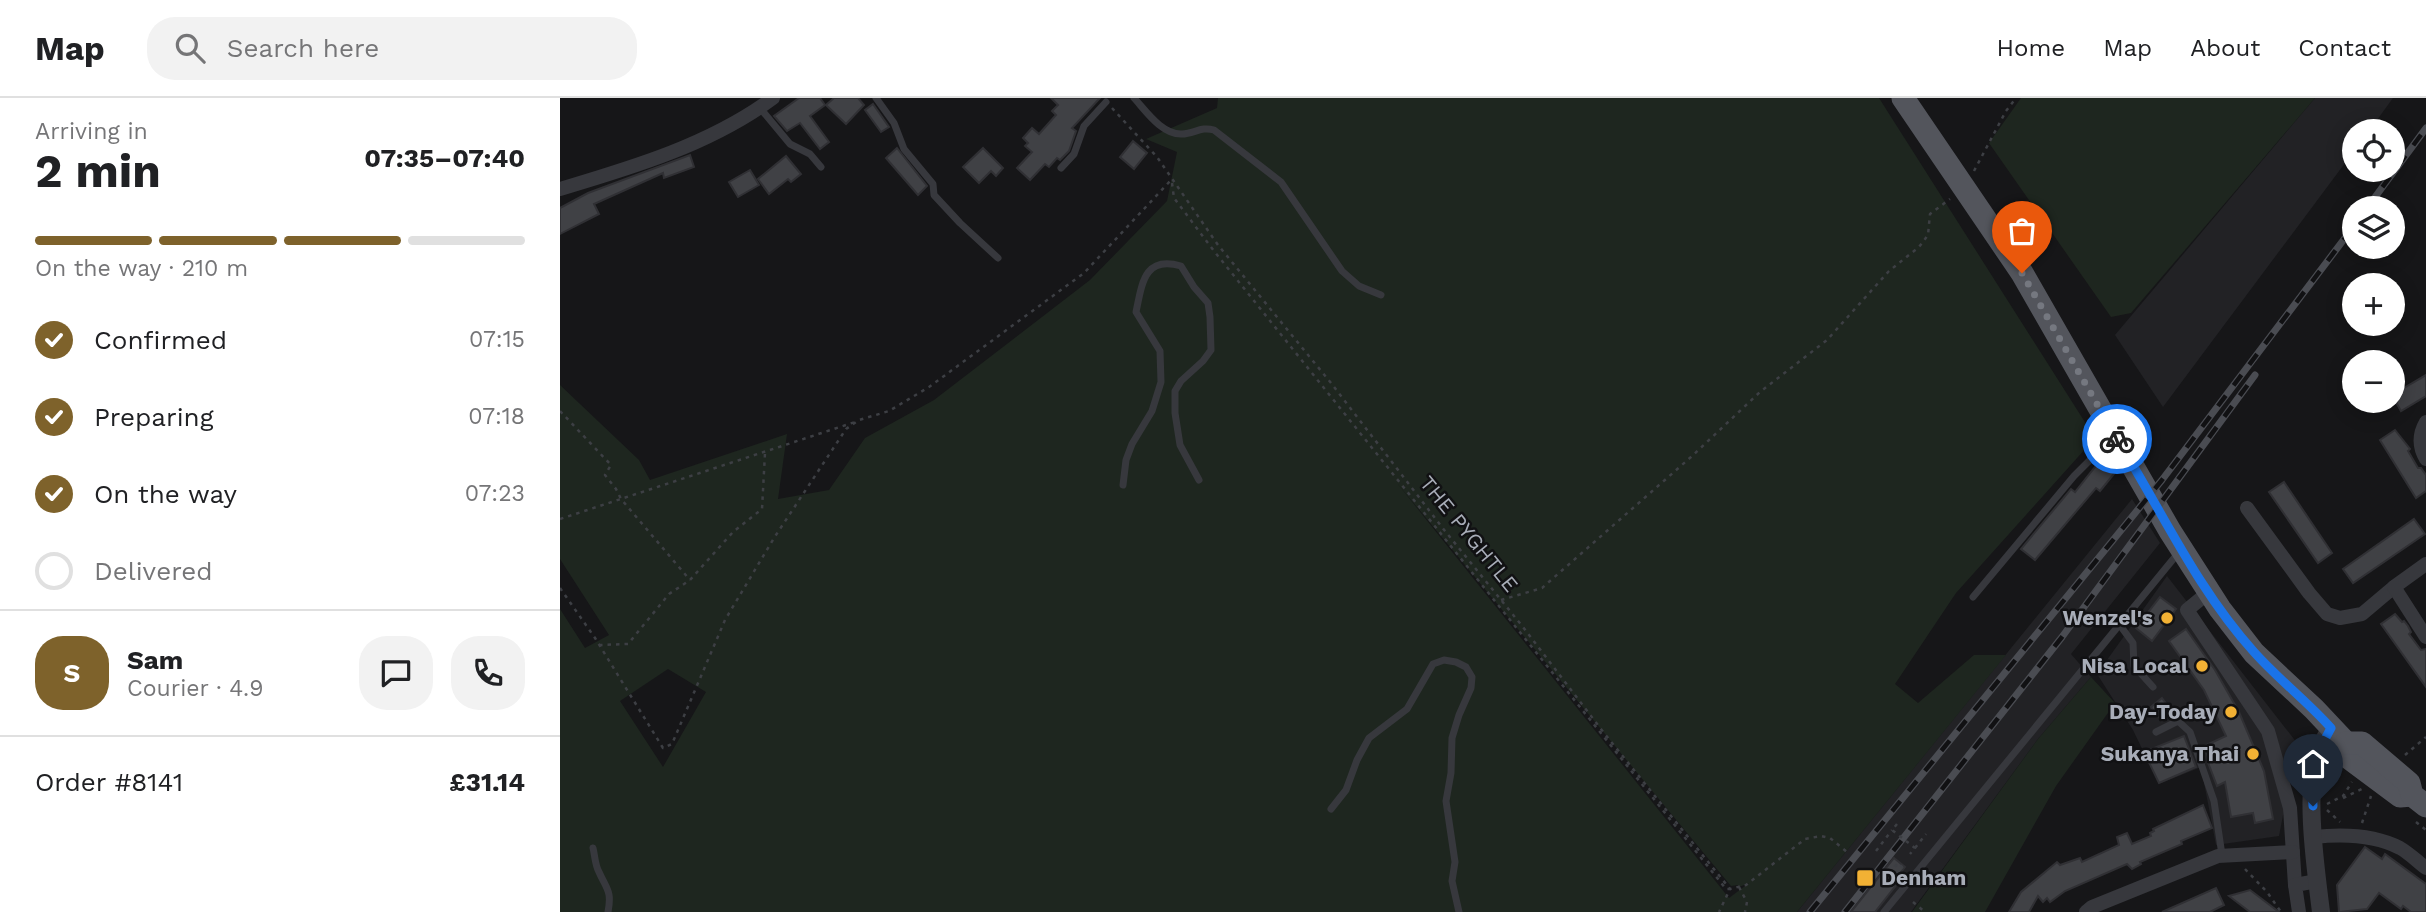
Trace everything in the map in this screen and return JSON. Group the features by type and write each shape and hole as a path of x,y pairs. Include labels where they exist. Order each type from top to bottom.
{"main road":[{"path":"1903,98 2022,273 2181,550 2209,592 2254,653 2314,709 2338,736 2349,758 2400,796 2419,801"}],"street":[{"path":"560,189 667,155 760,108 773,98"},
{"path":"2426,422 2421,430 2421,445 2426,459"},
{"path":"2247,508 2327,614 2340,618 2362,614 2426,564"},
{"path":"2394,587 2426,637"},
{"path":"2209,592 2187,610 2268,731 2290,808 2298,912"},
{"path":"2320,912 2314,837 2313,771 2319,749 2338,736"},
{"path":"2314,837 2352,835 2400,848 2426,868"},
{"path":"2086,912 2092,907 2217,857 2293,852"},
{"path":"2295,885 2317,881"}],"lane":[{"path":"876,98 894,123 904,149 933,184 934,195 998,258"},
{"path":"1134,98 1168,131 1181,134 1205,127 1214,130 1281,181 1342,271 1359,286 1381,295"},
{"path":"1061,169 1074,154 1084,125 1106,102"},
{"path":"760,108 790,144 810,154 821,167"},
{"path":"1123,485 1126,460 1132,444 1152,411 1160,382 1160,351 1136,312 1143,280 1151,269 1160,263 1181,266 1208,303 1211,350 1175,391 1180,445 1199,480"},
{"path":"1972,597 2074,476 2115,435"},
{"path":"1884,912 2181,550"},
{"path":"2119,624 2133,643 2134,666 2153,687"},
{"path":"1331,809 1346,790 1369,738 1407,709 1433,664 1444,660 1466,667 1472,677 1471,688 1452,738 1447,801 1455,862 1452,881 1459,912"},
{"path":"2156,732 2178,721 2190,732 2214,801 2217,857"},
{"path":"593,848 598,871 608,886 608,912"}],"path":[{"path":"1501,600 1542,588 1691,457 1760,392 1828,340 1889,271 1919,247 1928,235 1930,214 1965,188 2006,111 2016,98"},
{"name":"THE PYGHTLE","path":"1106,102 1157,157 1218,245 1331,383 1445,531 1730,889"},
{"path":"560,519 889,411 929,387 1084,273 1172,179"},
{"path":"1172,179 1174,198 1214,251 1726,889 1746,885 1805,839 1821,835 1830,838 1847,852"},
{"path":"560,411 611,465 605,475 621,499 690,580"},
{"path":"560,588 663,748 672,744 725,620 774,538 846,429 859,421"},
{"path":"599,645 628,644 668,594 690,580 733,532 761,509 766,451"},
{"path":"2397,761 2426,737"},
{"path":"2341,798 2353,780"},
{"path":"2352,835 2322,805 2347,797 2365,787"},
{"path":"2352,835 2373,792"},
{"path":"1876,851 1897,824"},
{"path":"1892,830 1915,848"},
{"path":"1910,854 1926,834"},
{"path":"2217,857 2246,869 2281,912"},
{"path":"1884,880 1898,863 1902,867 1889,882"},
{"path":"1739,887 1747,902 1745,912"},
{"path":"1719,912 1730,889"},
{"path":"1913,902 1925,912"}],"shaded area":[{"path":"1218,98 1879,98 2095,438 1956,593 1895,684 1918,703 1974,655 2006,655 1797,912 560,912 560,609 585,648 609,635 560,559 560,385 639,460 650,480 787,434 778,499 829,490 865,438 934,400 1090,280 1167,201 1177,152 1146,139 1217,108","holes":["1397,483 1731,886 1739,887 1749,883 1729,898","668,669 706,692 663,767 620,701"]},
{"path":"2021,98 2315,98 2131,313 2111,317 1989,143"},
{"path":"2315,98 2393,98 2378,119 2342,119 2342,167 2163,407 2115,335"},
{"path":"2132,499 2160,543 2071,654 2091,677 2038,739 1911,912 1797,912"},
{"path":"2167,576 2297,743 2279,836 2216,845 2201,767 2159,784 2133,730 2097,674"},
{"path":"2091,677 2115,703 2056,786 1985,912 1912,912 2038,739"}],"building":[{"path":"799,98 820,98 825,105 810,116 829,142 820,149 800,123 787,131 774,116"},
{"path":"834,98 858,98 864,105 846,124 826,105"},
{"path":"1051,98 1100,98 1072,128 1076,131 1069,151 1049,167 1045,164 1030,180 1017,168 1032,152 1025,146 1028,143 1023,138 1032,128 1039,134 1056,115 1052,111 1058,105"},
{"path":"873,104 889,127 881,132 865,110"},
{"path":"1133,141 1147,153 1134,169 1120,157"},
{"path":"897,148 927,186 918,195 886,158"},
{"path":"983,148 1003,168 996,176 991,171 979,183 963,167"},
{"path":"690,155 694,167 664,178 663,173 594,204 599,214 560,234 560,208 588,193"},
{"path":"786,156 801,174 791,182 788,179 769,194 758,179"},
{"path":"750,170 759,185 738,197 729,182"},
{"path":"2426,375 2426,396 2405,409 2405,387"},
{"path":"2395,430 2410,449 2408,451 2418,468 2426,475 2426,491 2416,498 2380,440"},
{"path":"2103,457 2118,469 2100,491 2096,488 2035,560 2021,549 2071,489 2075,492"},
{"path":"2284,482 2332,553 2318,563 2269,492"},
{"path":"2414,519 2425,534 2353,583 2343,569"},
{"path":"2160,597 2176,609 2152,641 2136,628"},
{"path":"2395,614 2408,626 2411,632 2409,634 2421,650 2426,649 2426,687 2381,624"},
{"path":"2186,629 2215,670 2239,712 2264,771 2273,819 2255,823 2253,813 2231,817 2225,782 2217,786 2202,747 2226,736 2204,690 2169,641"},
{"path":"2162,698 2173,713 2162,721 2151,707"},
{"path":"2184,736 2196,767 2159,783 2144,752"},
{"path":"2203,805 2212,828 2140,862 2141,864 2132,869 2127,864 2065,891 2050,902 2047,898 2043,902 2038,896 2029,912 2009,912 2021,892 2057,862 2060,865 2080,858 2082,862 2119,845 2117,837 2127,833 2132,844 2151,836 2153,829"},
{"path":"2365,847 2382,859 2385,854 2426,884 2426,912 2411,912 2403,906 2401,909 2379,893 2367,909 2339,912 2337,885"},
{"path":"1894,858 1905,867 1898,876 1901,879 1875,912 1851,912"},
{"path":"2216,888 2224,905 2210,912 2162,912"},
{"path":"2250,890 2279,912 2250,912 2229,896"}],"railway":[{"path":"2376,196 2426,128"},
{"path":"1810,912 2162,480 2342,242"},
{"path":"1845,912 2062,637 2255,375"}],"way so far":[{"path":"2022,273 2117,439"}],"place":[{"name":"Wenzel's","path":"2167,618"},
{"name":"Nisa Local","path":"2202,666"},
{"name":"Day-Today","path":"2231,712"},
{"name":"Sukanya Thai","path":"2253,754"},
{"name":"Denham","path":"1865,878"}],"route":[{"path":"2117,439 2170,531 2220,609 2254,653 2331,728 2319,749 2313,771 2313,806"}]}
